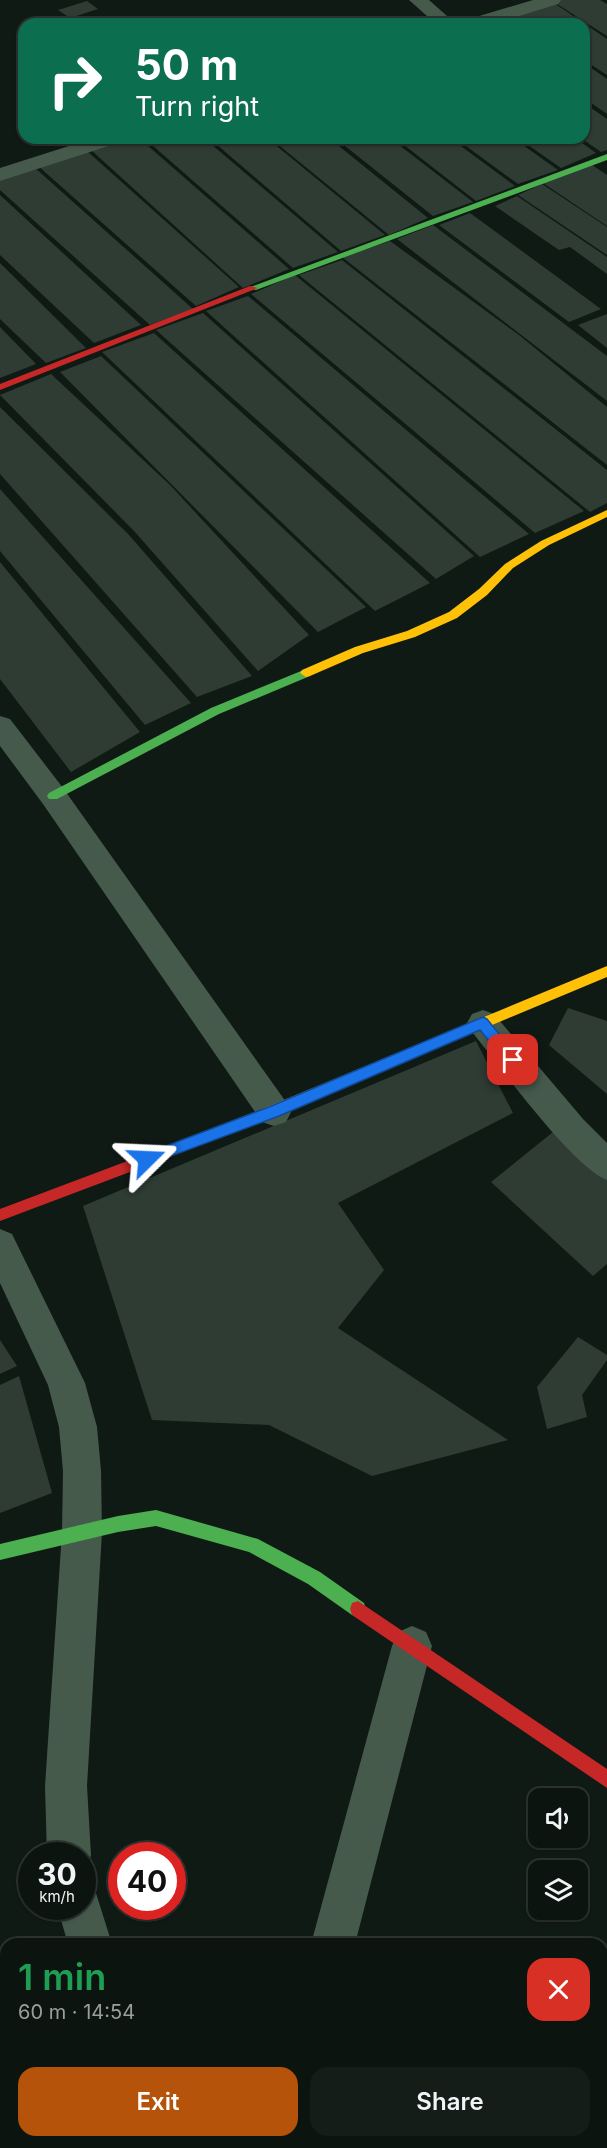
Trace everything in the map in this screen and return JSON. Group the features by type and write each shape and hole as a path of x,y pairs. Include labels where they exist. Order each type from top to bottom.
{"street":[{"path":"418,0 440,18"},
{"path":"493,18 552,0"},
{"path":"0,175 96,144"},
{"path":"0,387 312,265 607,157"},
{"path":"53,796 215,711 359,650 411,634 453,615 483,592 509,566 545,543 607,513"},
{"path":"0,726 53,796 274,1112"},
{"path":"0,1215 274,1112 607,971"},
{"path":"483,1023 571,1129 607,1165"},
{"path":"0,1245 66,1383 78,1427 82,1471 82,1532 66,1786 68,1842"},
{"path":"0,1552 82,1532 156,1518 252,1545 314,1578 607,1779"},
{"path":"335,1938 412,1646"},
{"path":"83,1920 88,1938"}],"building":[{"path":"600,0 607,4 607,36 590,25 590,18 579,18 554,2"},
{"path":"87,1 98,9 70,18 58,10"},
{"path":"554,3 576,18 520,18 514,14"},
{"path":"590,27 607,39 607,75 590,64"},
{"path":"590,67 607,79 607,114 590,102"},
{"path":"590,107 607,119 607,150 601,152 590,144"},
{"path":"109,144 146,144 289,269 243,288 91,150"},
{"path":"151,144 211,144 338,252 293,268"},
{"path":"216,144 274,144 385,235 341,251"},
{"path":"277,144 336,144 428,218 389,235"},
{"path":"343,144 398,144 473,202 433,216"},
{"path":"403,144 458,144 515,186 476,201"},
{"path":"463,144 521,144 558,170 518,184"},
{"path":"527,144 583,144 596,153 561,168"},
{"path":"87,151 239,287 196,306 37,165"},
{"path":"592,165 607,175 607,226 543,183"},
{"path":"34,167 193,309 150,325 0,190 0,177"},
{"path":"542,184 607,227 607,255 518,195"},
{"path":"0,195 141,325 94,343 0,255"},
{"path":"517,196 607,257 607,274 570,247 559,250 495,206"},
{"path":"470,213 601,309 569,322 439,225"},
{"path":"433,225 607,356 607,401 397,239"},
{"path":"390,241 519,335 607,407 607,465 342,257"},
{"path":"342,260 607,470 607,503 590,512 299,275"},
{"path":"0,263 86,348 46,363 0,319"},
{"path":"295,275 584,511 535,533 251,294"},
{"path":"248,296 529,534 480,557 206,311"},
{"path":"203,313 474,556 436,579 156,330"},
{"path":"607,314 607,348 578,325"},
{"path":"0,327 36,364 0,378"},
{"path":"154,333 430,583 375,611 102,352"},
{"path":"101,356 366,607 318,632 60,372"},
{"path":"51,374 170,485 309,635 258,671 134,531 0,395"},
{"path":"0,407 129,535 252,676 197,697 0,474"},
{"path":"0,489 191,703 145,725 0,551"},
{"path":"0,562 140,732 71,772 0,679"},
{"path":"568,1008 607,1021 607,1094 549,1045"},
{"path":"476,1041 513,1113 338,1203 384,1270 338,1328 508,1440 372,1476 269,1425 152,1420 83,1206"},
{"path":"558,1128 607,1172 607,1264 593,1276 491,1182"},
{"path":"578,1337 607,1355 607,1360 582,1395 587,1417 547,1429 537,1387"},
{"path":"0,1340 17,1366 0,1374"},
{"path":"19,1376 52,1493 0,1513 0,1385"}],"traffic: fast":[{"path":"253,288 607,157"},
{"path":"53,796 215,711 306,673"},
{"path":"0,1552 118,1524 156,1518 252,1545 314,1578 358,1609"}],"traffic: slow":[{"path":"306,673 359,650 411,634 453,615 483,592 509,566 545,543 607,513"},
{"path":"231,1128 607,971"}],"traffic: jam":[{"path":"0,387 253,288"},
{"path":"0,1215 231,1128"},
{"path":"358,1609 607,1779"}],"route":[{"path":"147,1159 274,1112 483,1023 513,1060"}]}
